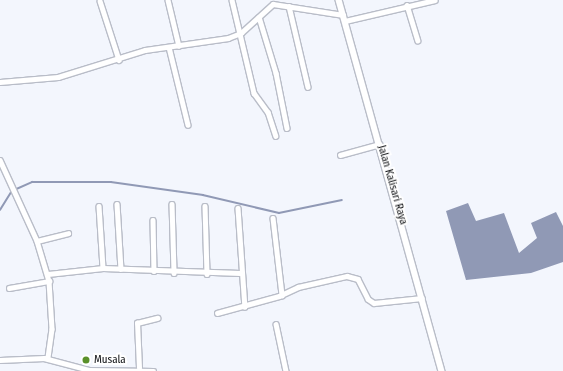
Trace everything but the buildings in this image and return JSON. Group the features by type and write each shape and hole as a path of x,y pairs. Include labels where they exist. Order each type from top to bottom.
{"street":[{"path":"168,0 179,46"},
{"path":"232,0 254,93 268,112 276,136"},
{"name":"Jalan Kalisari Raya","path":"339,0 442,371"},
{"path":"345,21 406,5 435,0"},
{"path":"100,1 119,60"},
{"path":"0,82 58,77 170,47 241,33 274,4 343,15"},
{"path":"406,5 418,40"},
{"path":"289,6 308,87"},
{"path":"258,17 276,73 287,128"},
{"path":"170,47 188,125"},
{"path":"340,155 380,144"},
{"path":"0,160 37,241 48,274 52,329 48,359"},
{"path":"117,204 122,269"},
{"path":"172,204 174,273"},
{"path":"99,206 103,268"},
{"path":"205,206 207,274"},
{"path":"238,208 240,273 245,307"},
{"path":"273,218 282,295"},
{"path":"153,220 154,271"},
{"path":"37,241 68,233"},
{"path":"48,274 103,268 174,273 240,273"},
{"path":"217,313 245,307 282,295 298,287 352,276 360,281 364,293 374,303 422,298"},
{"path":"9,288 49,281"},
{"path":"139,368 137,323 157,318"},
{"path":"276,324 286,371"},
{"path":"0,360 48,359 89,370 122,370 139,368 151,371"}],"water":[{"path":"468,203 476,221 504,213 519,253 537,238 531,223 556,212 563,226 563,262 531,273 466,280 446,211"}],"waterway":[{"path":"0,210 12,191 32,182 111,182 203,195 279,213 342,200"}],"place":[{"name":"Musala","path":"86,360"}]}
